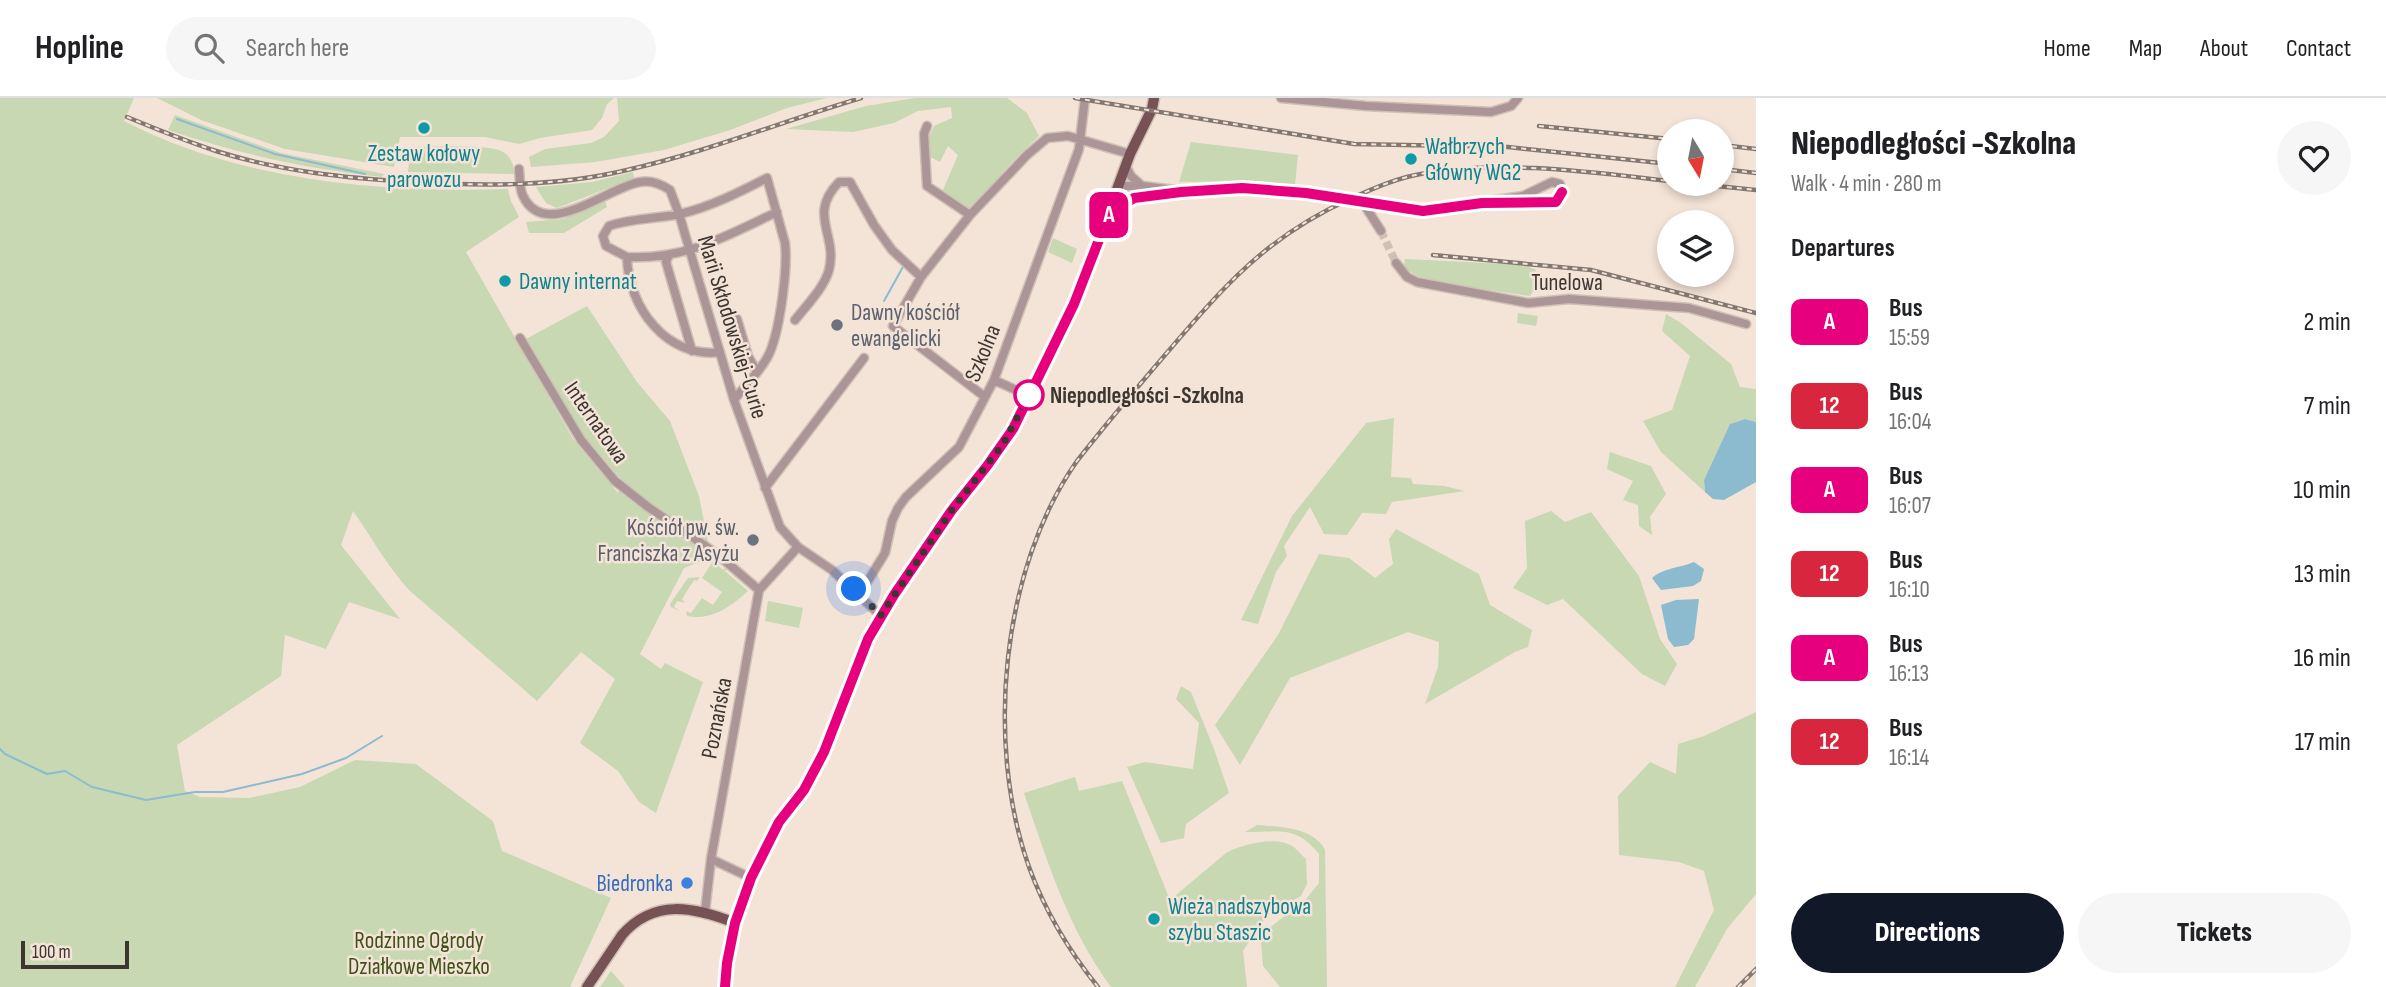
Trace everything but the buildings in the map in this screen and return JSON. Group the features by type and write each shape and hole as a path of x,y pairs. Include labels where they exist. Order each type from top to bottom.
{"main road":[{"path":"725,987 735,923 751,878 779,822 804,790 824,752 858,659 881,615 952,510 1003,444 1029,396 1080,290 1130,154 1152,109 1154,98"},
{"path":"587,987 622,935 638,920 656,912 691,909 735,923"}],"street":[{"name":"Szkolna","path":"860,594 885,553 898,508 906,497 959,447 994,380 1082,138 1085,98"},
{"path":"1281,98 1366,106 1491,112 1511,106 1518,98"},
{"path":"927,126 924,134 927,186 970,215"},
{"path":"985,397 892,326 921,277 970,215 1027,155 1047,138 1082,138 1130,154"},
{"path":"1126,167 1130,176 1143,186"},
{"name":"Marii Skłodowskiej-Curie","path":"519,169 522,196 530,205 545,214 570,212 637,182 663,185 670,190 734,400 780,527 798,547 832,570 881,615"},
{"path":"734,400 770,352 784,286 786,254 778,212 767,178 711,204 679,214 624,221 606,228 603,242 611,250 627,257 657,257 690,251 778,212"},
{"path":"1109,214 1134,198 1242,188 1306,193 1423,211 1523,196 1552,181 1560,184 1562,192 1556,202 1482,203"},
{"path":"795,320 825,279 829,269 830,254 823,206 839,182 850,182 891,250 921,277"},
{"path":"1118,190 1143,186 1181,192"},
{"path":"1118,190 1134,198"},
{"path":"1365,202 1381,231"},
{"path":"669,255 666,262 692,351"},
{"path":"627,257 636,295 652,324 664,338 692,351 707,354 720,352"},
{"name":"Tunelowa","path":"1396,263 1407,277 1417,282 1504,299 1528,303 1569,299 1689,308 1746,324"},
{"path":"737,319 748,356 756,370"},
{"name":"Internatowa","path":"520,338 581,440 615,481 717,554 759,590"},
{"path":"765,488 864,358"},
{"path":"994,380 1029,396"},
{"path":"759,590 798,547"},
{"name":"Poznańska","path":"705,912 710,859 759,590"},
{"path":"710,859 751,878"}],"green space":[{"name":"Rodzinne Ogrody Działkowe Mieszko","path":"0,98 134,98 124,121 215,158 311,179 410,188 508,189 519,217 466,252 573,439 618,493 622,480 584,436 526,339 587,306 637,382 670,421 699,496 711,557 684,568 640,654 661,669 665,663 703,682 656,813 639,802 618,771 580,743 615,679 581,652 537,701 409,590 353,511 341,545 400,619 349,602 326,649 285,635 281,676 177,745 185,791 200,797 249,798 300,787 355,760 416,764 493,821 502,851 611,898 570,987 0,987"},
{"path":"157,98 614,98 607,104 602,118 592,130 519,144 485,137 400,137 394,167 285,149 201,120"},
{"path":"617,98 827,98 787,108 730,130 664,150 595,162 531,167 529,157 545,149 591,143 604,137 619,121"},
{"path":"915,98 1007,98 1027,113 1039,136 970,209 956,203 957,200 943,190 958,155 948,146 940,162 928,156 927,136 934,126 952,118 951,107 918,111 894,123 853,132 786,129 866,106"},
{"path":"175,115 281,153 384,174 382,177 327,170 221,146 168,130"},
{"path":"1191,142 1298,155 1295,185 1258,181 1179,182"},
{"path":"410,147 470,147 501,151 509,157 515,174 408,172"},
{"path":"633,172 634,178 557,208 546,203 536,187 592,182"},
{"path":"605,201 607,207 564,233 529,233 526,222 564,219"},
{"path":"1053,238 1077,249 1072,263 1048,252"},
{"path":"1405,259 1525,265 1536,270 1534,290 1530,296 1449,284 1418,276 1404,268"},
{"path":"1518,313 1538,316 1536,326 1517,323"},
{"path":"1666,314 1731,364 1740,387 1756,389 1756,422 1745,419 1730,424 1704,480 1705,492 1661,452 1643,421 1672,410 1690,356 1662,331"},
{"path":"1394,418 1391,477 1411,478 1413,484 1444,486 1465,491 1392,502 1386,514 1362,513 1347,535 1324,534 1310,507 1284,546 1287,556 1276,572 1258,624 1241,620 1292,516 1366,423"},
{"path":"1610,452 1651,466 1666,494 1650,517 1652,535 1639,526 1638,505 1623,500 1633,481 1607,469"},
{"path":"1551,511 1565,522 1591,512 1639,576 1660,639 1677,664 1665,686 1642,674 1563,599 1547,605 1513,588 1527,568 1525,521"},
{"path":"1396,529 1479,574 1490,605 1532,630 1528,647 1425,704 1438,667 1439,642 1408,632 1290,678 1240,765 1215,725 1278,635 1319,554 1349,558 1375,578 1393,564 1389,539"},
{"path":"713,561 723,570 727,567 725,571 748,591 712,615 687,616 686,611 691,613 702,598 713,605 722,592 702,578"},
{"path":"700,577 697,581 694,580 682,599 685,603 677,601 674,607 680,611 671,607 670,604 688,578"},
{"path":"768,601 803,608 799,628 765,621"},
{"path":"1181,686 1191,692 1229,793 1186,824 1184,838 1161,843 1127,767 1145,762 1193,769 1199,723 1176,699"},
{"path":"1756,712 1756,894 1727,929 1695,987 1675,987 1714,910 1704,871 1679,862 1619,855 1618,796 1650,762 1676,774 1678,744 1704,736"},
{"path":"1075,777 1079,791 1122,781 1170,900 1226,853 1239,847 1282,842 1293,846 1306,859 1307,884 1301,896 1272,912 1260,924 1243,951 1247,987 1111,987 1082,942 1071,918 1050,869 1024,793"},
{"path":"1257,825 1304,833 1320,842 1325,850 1327,987 1280,987 1263,966 1261,942 1272,926 1306,899 1319,883 1319,854 1303,838 1294,834 1277,831 1245,832"},
{"path":"611,971 625,987 600,987"}],"water":[{"path":"1745,419 1756,422 1756,482 1724,500 1713,499 1705,492 1704,480 1730,424"},
{"path":"1694,562 1704,569 1701,581 1693,586 1661,590 1652,578 1666,570"},
{"path":"1699,599 1694,639 1688,645 1674,647 1668,639 1661,605 1676,600"}],"waterway":[{"path":"177,119 275,154 365,174"},
{"path":"884,301 904,265"},
{"path":"0,749 47,774 65,771 92,787 146,800 195,792 223,792 302,774 346,758 382,736"}],"tunnel":[{"path":"1381,231 1396,263"}],"railway":[{"path":"127,117 216,151 288,169 410,182 519,184 601,176 657,163 861,98"},
{"path":"1075,98 1354,144 1508,147 1657,163"},
{"path":"1539,126 1657,138"},
{"path":"1734,146 1756,149"},
{"path":"1098,987 1077,959 1042,899 1029,867 1015,818 1007,766 1005,713 1008,658 1017,604 1031,553 1051,504 1077,461 1207,307 1248,265 1294,229 1350,199 1387,183 1456,169 1517,167 1657,180"},
{"path":"1734,170 1756,173"},
{"path":"1734,188 1756,190"},
{"path":"1433,255 1591,270 1756,313"},
{"path":"1738,987 1756,969"}],"bus line":[{"name":"A","path":"725,987 735,923 751,878 779,822 804,790 824,752 868,639 894,595 952,510 1013,429 1074,304 1109,214 1134,198 1242,188 1306,193 1423,211 1482,203 1549,203 1559,200 1562,192"}],"place":[{"name":"Zestaw kołowy parowozu","path":"424,128"},
{"name":"Wałbrzych Główny WG2","path":"1411,159"},
{"name":"Dawny internat","path":"505,281"},
{"name":"Dawny kościół ewangelicki","path":"837,325"},
{"name":"Niepodległości -Szkolna","path":"1029,395"},
{"name":"Kościół pw. św. Franciszka z Asyżu","path":"753,540"},
{"name":"Biedronka","path":"687,883"},
{"name":"Wieża nadszybowa szybu Staszic","path":"1154,919"}],"route":[{"path":"854,589 881,615 952,510 1003,444 1029,395"}]}
